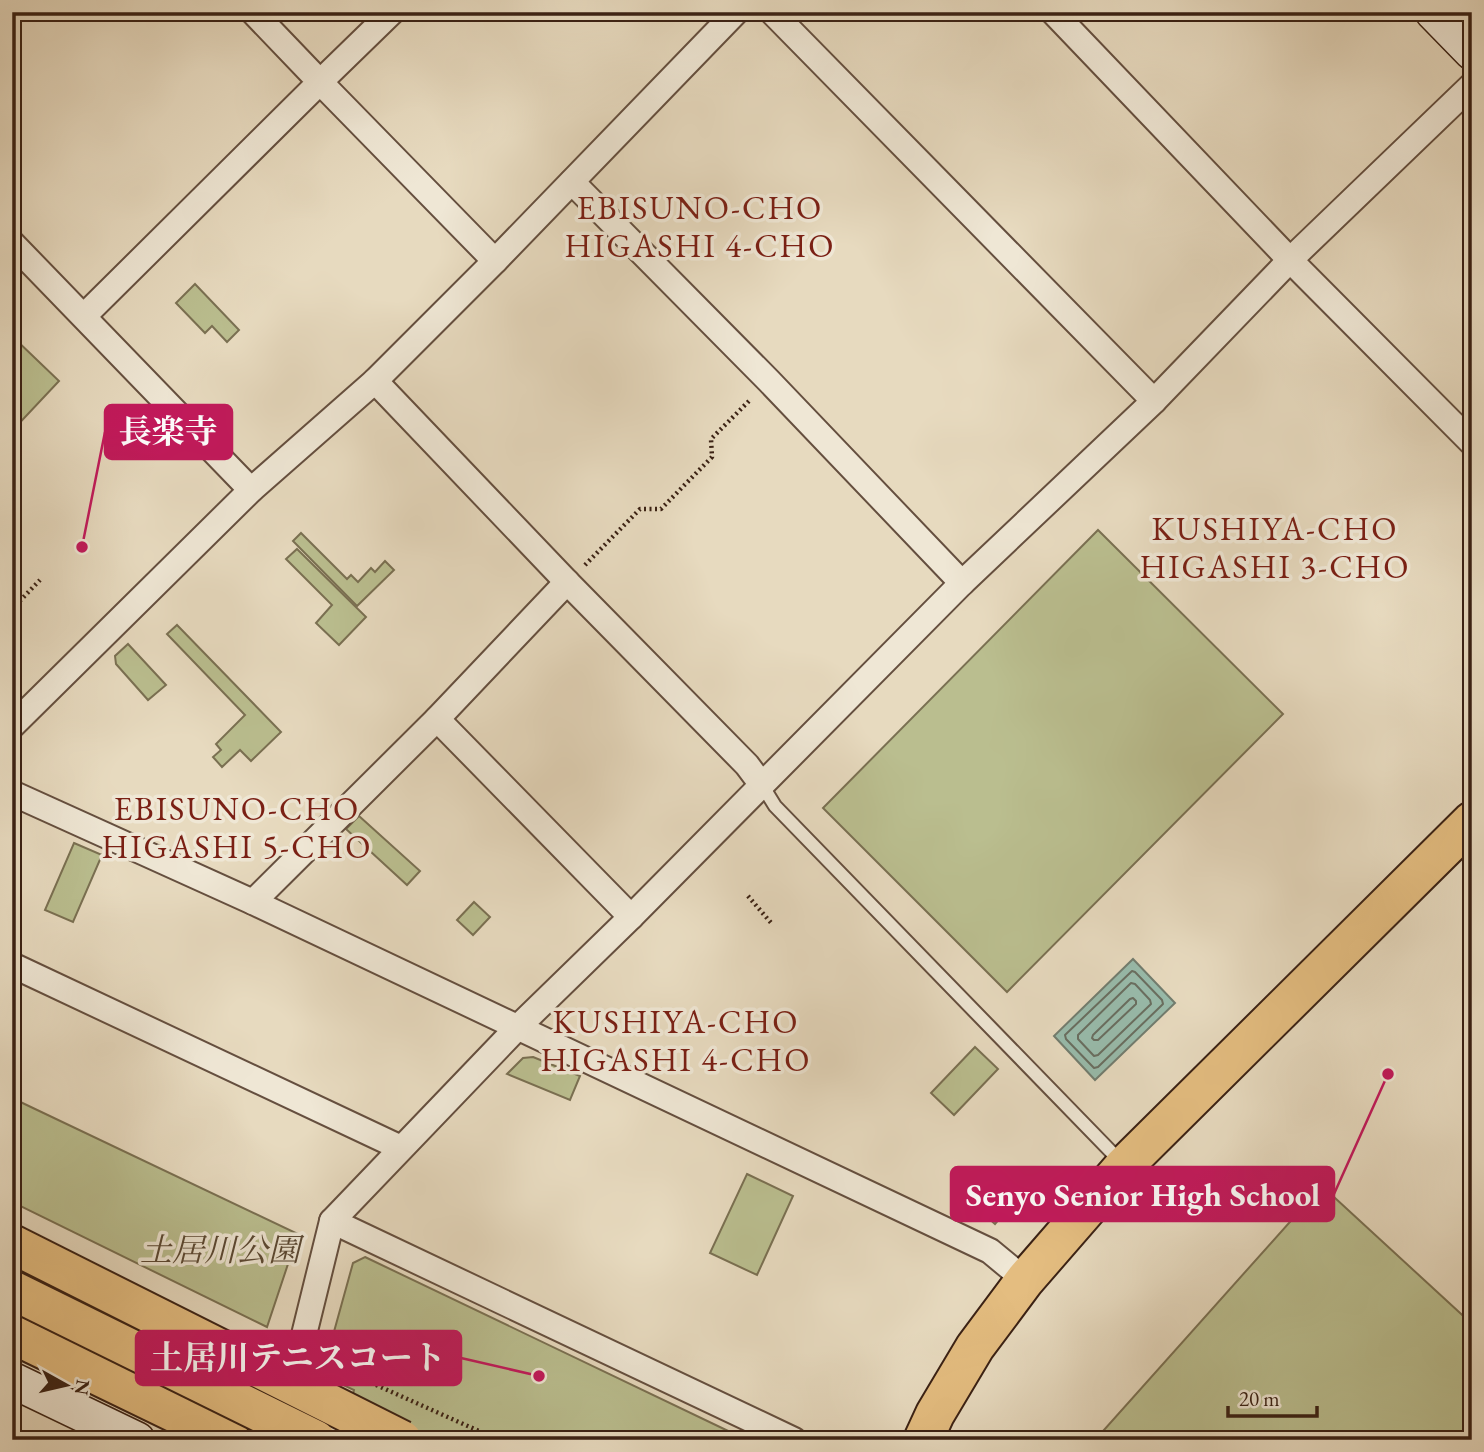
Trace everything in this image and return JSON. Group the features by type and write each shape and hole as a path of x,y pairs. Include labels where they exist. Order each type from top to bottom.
{"main road":[{"path":"923,1440 934,1414 975,1347 1025,1280 1124,1166 1472,821"},
{"path":"12,1244 402,1440"},
{"path":"12,1290 316,1440"},
{"path":"12,1334 231,1440"}],"street":[{"path":"253,12 495,261"},
{"path":"84,316 392,12"},
{"path":"12,726 251,490 375,381 736,12"},
{"path":"772,12 1154,401"},
{"path":"1053,12 1290,260 1472,443"},
{"path":"1433,12 1472,52"},
{"path":"272,1440 300,1351 332,1221 517,1028 631,917 962,583 1154,401 1290,260 1472,85"},
{"path":"572,182 769,381 962,583"},
{"path":"12,243 251,490"},
{"path":"375,381 747,765 762,785"},
{"path":"253,902 437,719 567,582"},
{"path":"437,719 631,917"},
{"path":"12,793 253,902 990,1251 1025,1280"},
{"path":"12,965 401,1147"},
{"path":"332,1221 793,1440"},
{"path":"12,1274 383,1440"},
{"path":"12,1380 136,1440"}],"lane":[{"path":"762,785 775,806 1124,1166"}],"path":[{"path":"567,582 640,509 660,509 712,457 711,439 769,381"},
{"path":"12,609 40,580"},
{"path":"748,896 772,923"},
{"path":"350,1373 499,1440"}],"green space":[{"path":"195,284 239,330 227,342 212,326 205,333 176,303"},
{"path":"12,336 59,381 12,431"},
{"path":"1098,530 1283,714 1007,992 823,808"},
{"path":"301,533 347,579 351,575 358,582 371,568 375,572 385,561 394,570 357,606 293,541"},
{"path":"297,549 366,617 339,645 316,623 332,605 286,559"},
{"path":"177,625 281,732 251,761 240,750 222,767 213,757 221,750 216,744 245,715 167,634"},
{"path":"128,644 166,685 148,700 116,664 115,656"},
{"path":"359,816 420,871 407,885 346,829"},
{"path":"74,843 102,855 73,922 45,910"},
{"path":"474,902 490,917 473,935 457,920"},
{"path":"975,1047 998,1069 954,1115 931,1093"},
{"path":"533,1057 580,1076 570,1100 507,1074 523,1058"},
{"name":"土居川公園","path":"12,1098 298,1234 267,1327 12,1202"},
{"path":"747,1174 793,1196 757,1275 710,1253"},
{"path":"1002,1176 1022,1193 995,1224 975,1206"},
{"path":"1322,1186 1472,1324 1472,1440 1095,1440"},
{"name":"土居川公園","path":"365,1257 747,1440 423,1440 350,1406 354,1390 322,1375 353,1263"}],"water":[{"path":"1133,959 1175,1003 1095,1080 1054,1036"}],"place":[{"name":"長楽寺","path":"82,547"},
{"name":"Senyo Senior High School","path":"1388,1074"},
{"name":"土居川テニスコート","path":"539,1376"}],"district":[{"name":"EBISUNO-CHO HIGASHI 4-CHO","path":"700,226"},
{"name":"KUSHIYA-CHO HIGASHI 3-CHO","path":"1275,547"},
{"name":"EBISUNO-CHO HIGASHI 5-CHO","path":"237,827"},
{"name":"KUSHIYA-CHO HIGASHI 4-CHO","path":"676,1040"}]}
